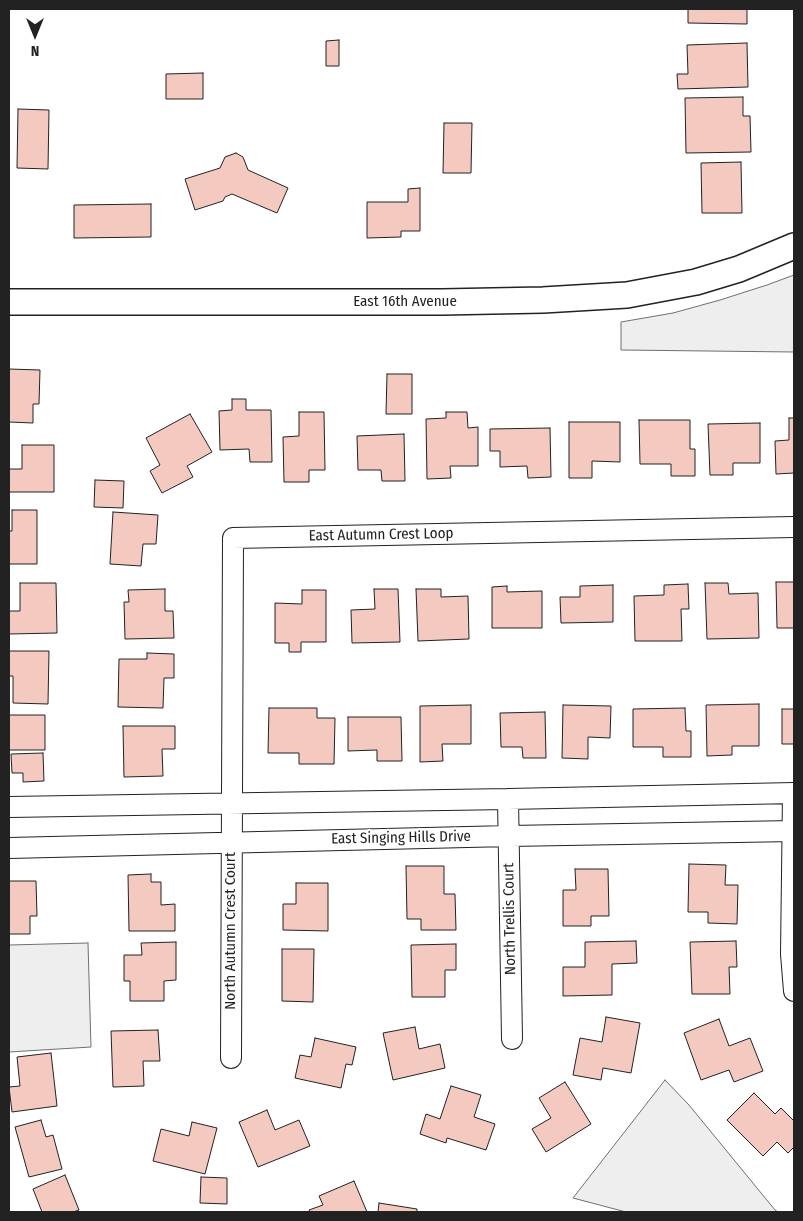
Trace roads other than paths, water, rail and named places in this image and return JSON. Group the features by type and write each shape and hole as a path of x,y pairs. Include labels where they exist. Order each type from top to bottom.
{"street":[{"name":"East 16th Avenue","path":"9,302 442,302 543,300 628,295 696,282 739,269 794,246"},
{"name":"East Autumn Crest Loop","path":"232,803 233,538 794,527"},
{"path":"9,807 794,793 791,954 794,991"},
{"name":"North Trellis Court","path":"508,799 512,1039"},
{"name":"North Autumn Crest Court","path":"231,1058 232,803"},
{"name":"East Singing Hills Drive","path":"9,848 793,831"}]}
